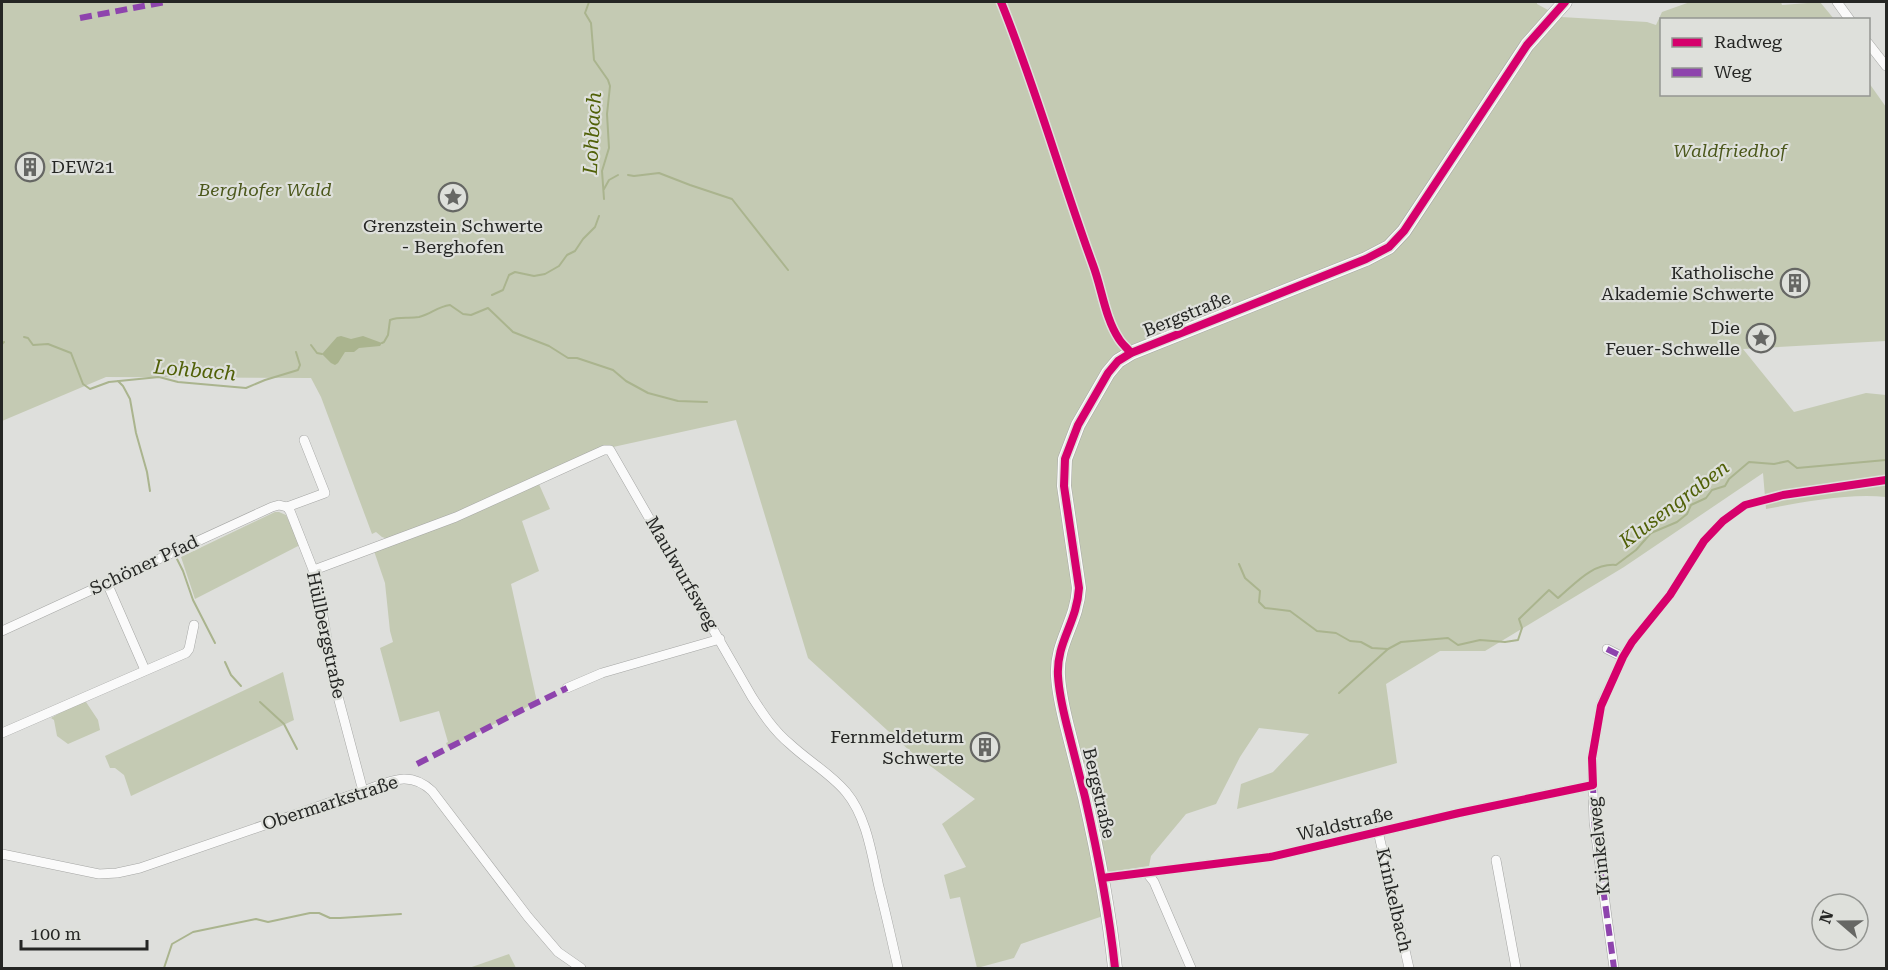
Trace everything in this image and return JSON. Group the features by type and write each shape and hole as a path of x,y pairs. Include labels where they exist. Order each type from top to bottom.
{"main road":[{"name":"Bergstraße","path":"1115,969 1093,831 1063,708 1058,677 1058,657 1076,612 1079,588 1063,468 1068,450 1085,413 1114,365 1131,353 1366,259 1389,247 1417,213 1527,45 1565,2"}],"street":[{"path":"1838,2 1849,18"},
{"path":"1870,44 1887,66"},
{"path":"287,507 325,493 304,440"},
{"name":"Maulwurfsweg","path":"314,570 456,517 537,479 604,450 610,450 752,697 774,728 832,778 847,793 855,806 864,826 875,866 898,969"},
{"name":"Schöner Pfad","path":"2,631 272,507 279,505 287,507"},
{"name":"Hüllbergstraße","path":"287,507 314,570 336,689 363,791"},
{"path":"107,582 146,670"},
{"path":"2,733 186,653 194,625"},
{"path":"567,688 602,674 720,639"},
{"name":"Krinkelweg","path":"1614,969 1594,822 1592,758 1601,706 1632,642"},
{"path":"1607,649 1623,657"},
{"name":"Obermarkstraße","path":"2,854 89,872 117,873 140,868 363,791 406,778 415,779 426,786 466,834 558,952 581,969"},
{"name":"Waldstraße","path":"1102,878 1270,857 1378,831 1593,785"},
{"name":"Krinkelbach","path":"1378,831 1409,969"},
{"path":"1496,860 1516,969"},
{"path":"1147,873 1154,882 1191,969"}],"green space":[{"path":"2,2 1537,2 1561,17 1647,22 1656,25 1662,12 1690,2 1781,2 1782,5 1820,2 1833,18 1660,18 1660,96 1870,96 1870,84 1886,107 1886,341 1743,349 1794,412 1866,393 1886,395 1886,497 1842,497 1766,509 1763,473 1624,567 1485,651 1440,651 1386,684 1397,763 1237,809 1241,784 1273,772 1309,734 1259,728 1240,757 1216,804 1186,814 1151,856 1149,866 1109,872 1104,865 1103,916 1021,944 1014,958 977,968 960,897 950,899 944,875 966,867 942,824 975,799 910,751 808,658 736,420 604,449 454,515 388,539 376,532 372,534 321,397 311,378 106,377 2,421"},
{"path":"538,482 550,509 522,521 539,571 511,584 537,702 448,748 439,711 400,722 380,648 393,642 385,583 374,551"},
{"path":"275,512 286,515 300,545 195,599 181,557"},
{"path":"283,672 294,720 131,796 124,775 115,768 110,768 105,756"},
{"path":"84,699 98,720 100,730 68,744 57,736 54,720 51,718"},
{"path":"509,954 516,968 469,968"}],"shaded area":[{"path":"363,336 382,343 380,346 345,352 335,365 322,354 337,337 351,339"}],"waterway":[{"name":"Lohbach","path":"589,2 585,13 591,23 594,60 610,86 607,114 609,148 602,171 604,199"},
{"path":"628,175 659,173 732,199 788,270"},
{"path":"604,189 609,180 618,175"},
{"name":"Lohbach","path":"492,295 503,290 509,275 515,272 534,276 545,274 559,266 595,227 599,216"},
{"path":"382,343 388,335 390,320 419,317 450,305 463,314 471,315 488,308 513,332 549,346 568,358 577,358 613,370 626,381 648,393 678,401 707,402"},
{"name":"Lohbach","path":"24,337 28,338 33,345 48,344 71,353 83,384 90,389 109,382 159,377 178,382 246,388 298,370 300,365 296,352"},
{"name":"Lohbach","path":"311,345 317,353 322,354"},
{"path":"118,381 130,399 150,491"},
{"name":"Klusengraben","path":"1239,564 1245,578 1260,591 1259,602 1265,608 1290,611 1317,631 1336,633 1350,641 1361,642 1372,648 1388,649 1401,642 1448,638 1458,645 1480,640 1505,642 1518,640 1522,628 1519,619 1549,590 1558,598 1577,581 1599,567 1616,565 1636,550 1651,533 1677,522 1687,514 1691,505 1706,498 1712,490 1725,486 1729,479 1749,462 1774,464 1788,461 1797,468 1886,460"},
{"path":"176,557 193,600 215,643"},
{"path":"1339,693 1388,649"},
{"path":"225,662 231,675 241,686"},
{"path":"260,702 284,724 297,749"},
{"path":"164,968 172,944 193,932 256,919 268,922 310,913 319,913 330,918 401,914"}],"marked path":[{"path":"80,18 165,2"},
{"path":"1607,649 1623,657"},
{"path":"417,764 567,688"},
{"path":"1593,781 1594,822 1614,968"}],"cycle path":[{"path":"1001,2 1037,100 1110,322 1120,341 1131,353"},
{"path":"1115,968 1099,861 1063,708 1058,676 1060,653 1075,612 1079,588 1064,486 1065,459 1078,425 1108,373 1118,361 1131,353 1366,259 1389,247 1404,231 1527,45 1565,2"},
{"path":"1102,878 1270,857 1459,813 1593,785 1592,758 1601,706 1623,657 1632,642 1670,595 1704,541 1723,521 1745,505 1783,495 1886,480"}],"place":[{"name":"DEW21","path":"30,167"},
{"name":"Grenzstein Schwerte - Berghofen","path":"453,197"},
{"name":"Katholische Akademie Schwerte","path":"1795,283"},
{"name":"Die Feuer-Schwelle","path":"1761,338"},
{"name":"Fernmeldeturm Schwerte","path":"985,747"}],"park label":[{"name":"Waldfriedhof","path":"1730,151"},
{"name":"Berghofer Wald","path":"265,190"}]}
